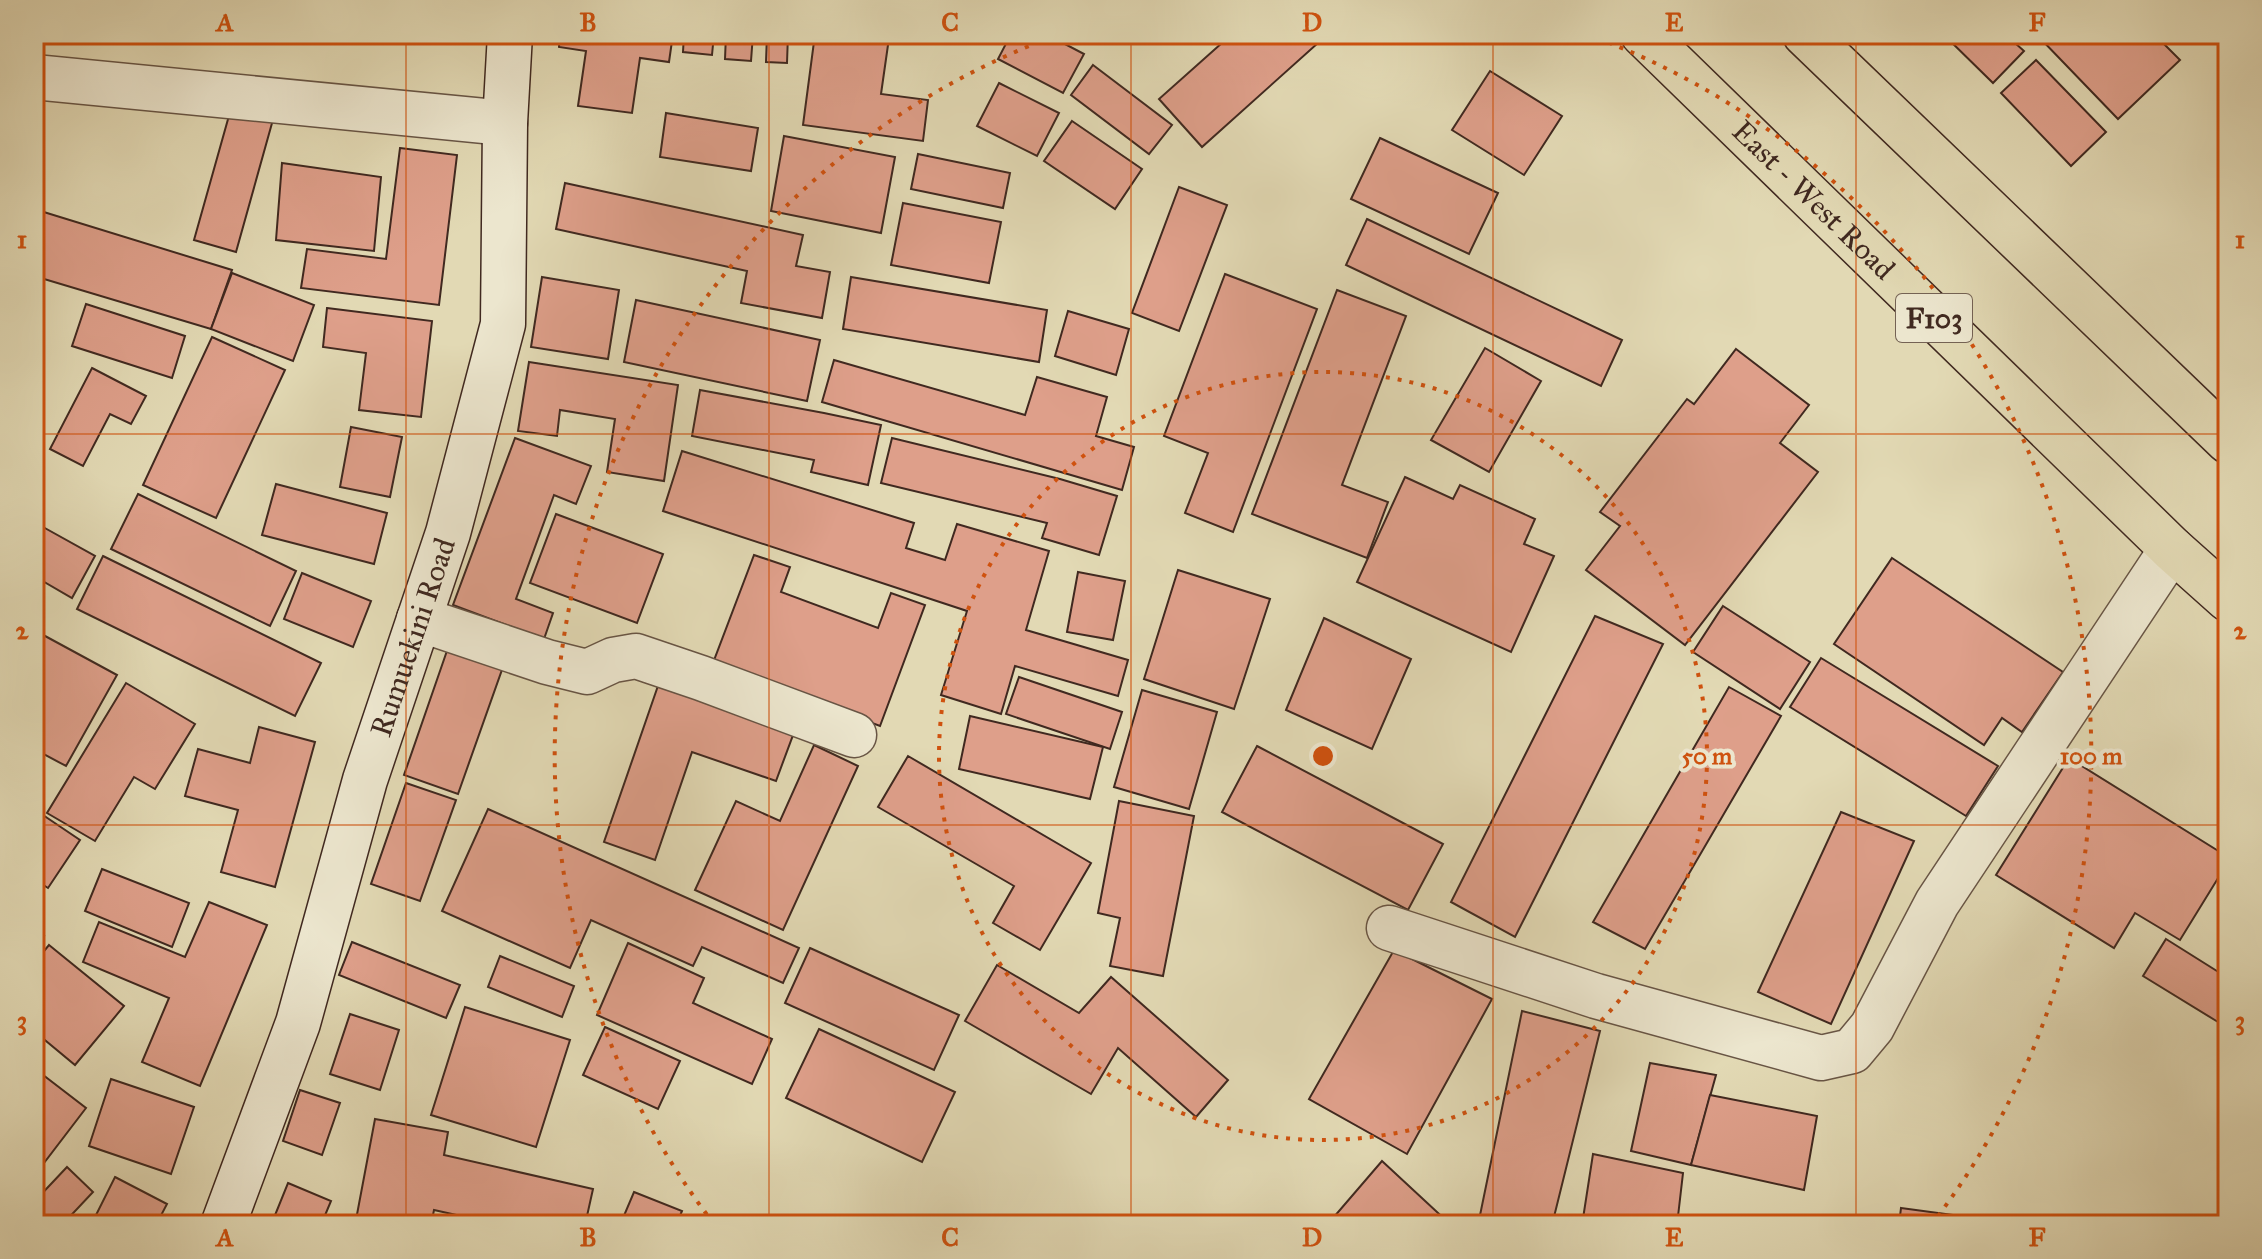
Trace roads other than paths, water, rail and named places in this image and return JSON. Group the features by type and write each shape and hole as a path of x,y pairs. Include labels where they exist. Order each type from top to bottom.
{"main road":[{"name":"East - West Road","path":"1643,34 2172,549 2228,599"},
{"path":"1805,34 2228,441"}],"street":[{"name":"Rumuekini Road","path":"223,1225 298,1023 365,780 448,533 503,324 505,123 510,34"},
{"path":"34,77 505,123"},
{"path":"1389,928 1596,996 1821,1058 1852,1051 1872,1027 1937,903 2172,549"},
{"path":"419,619 547,662 587,672 613,660 636,656 854,735"}]}
